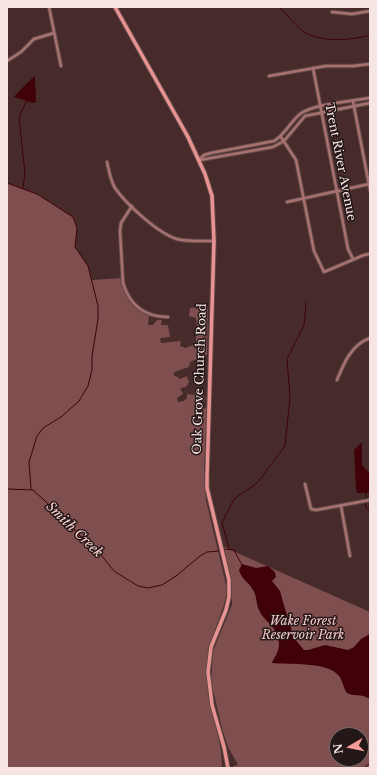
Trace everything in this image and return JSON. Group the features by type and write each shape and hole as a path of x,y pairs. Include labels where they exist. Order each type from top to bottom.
{"main road":[{"name":"Oak Grove Church Road","path":"115,7 199,160 212,196 214,241 206,476 207,488 230,589 226,610 214,639 209,656 208,681 212,704 224,747 228,768"}],"street":[{"path":"49,7 61,66"},
{"path":"332,12 352,14 370,11"},
{"path":"7,61 21,52 34,39 54,33"},
{"path":"269,76 331,65 353,66 370,64"},
{"name":"Trent River Avenue","path":"313,68 336,191 348,248 353,259"},
{"path":"199,160 204,155 211,153 270,143 281,137 301,113 310,109 370,98"},
{"path":"353,101 370,190"},
{"path":"199,160 273,147 284,141 305,116 370,103"},
{"path":"281,137 296,160 314,251 324,272 329,272 353,259 370,254"},
{"path":"239,148 240,153"},
{"path":"107,162 114,186 132,206 161,230 171,237 186,241 214,241"},
{"path":"287,202 369,184"},
{"path":"132,206 122,223 120,231 123,283 125,290 132,303 140,310 153,316 168,318"},
{"path":"336,380 350,354 358,344 370,338"},
{"path":"305,484 311,509 316,510 370,500"},
{"path":"341,506 350,556"}],"green space":[{"path":"7,183 37,194 73,217 77,228 75,247 88,266 92,280 123,278 128,295 135,304 149,315 148,325 153,325 157,320 162,320 161,325 168,325 170,337 160,338 161,343 181,341 180,346 185,348 196,344 196,335 199,334 200,327 197,327 196,318 189,316 190,308 208,306 207,355 190,362 189,367 174,372 174,376 180,379 187,376 189,382 186,387 180,388 183,394 177,398 178,402 184,401 187,398 187,394 195,395 194,393 197,393 198,391 205,398 205,400 200,403 201,406 196,414 194,422 201,419 202,410 207,407 204,469 206,500 227,589 226,598 211,641 207,666 207,681 211,710 219,742 222,768 7,768"},
{"name":"Wake Forest Reservoir Park","path":"224,547 370,612 370,768 233,768 233,766 238,765 228,747 223,732 211,682 213,651 232,605 231,581"}],"shaded area":[{"path":"35,76 36,102 33,103 14,97 24,86"},
{"path":"362,442 362,465 370,474 370,493 357,493 356,488 354,450"},
{"path":"242,564 256,568 268,566 275,572 276,577 272,581 280,591 294,638 304,650 325,645 348,650 354,647 361,639 370,634 370,699 347,693 339,676 334,671 326,668 308,665 272,663 278,650 278,638 274,629 259,610 253,590 240,573 239,570"}],"waterway":[{"path":"279,7 299,28 313,36 338,40 370,35"},
{"path":"23,188 25,174 19,117 27,100"},
{"path":"7,183 37,194 73,217 77,228 75,247 88,266 98,306 98,319 92,356 92,370 88,386 79,401 61,417 43,428 37,436 29,462 31,489"},
{"path":"229,548 222,523 234,499 257,483 285,446 290,397 287,359 304,325 306,303"},
{"name":"Smith Creek","path":"7,489 33,490 68,522 80,536 89,540 114,571 138,586 148,588 162,585 176,576 200,556 207,552 219,551"},
{"path":"366,492 366,499"},
{"path":"365,502 366,507 370,512"},
{"name":"Smith Creek","path":"224,549 234,550 242,565"},
{"path":"364,768 370,763"}]}
